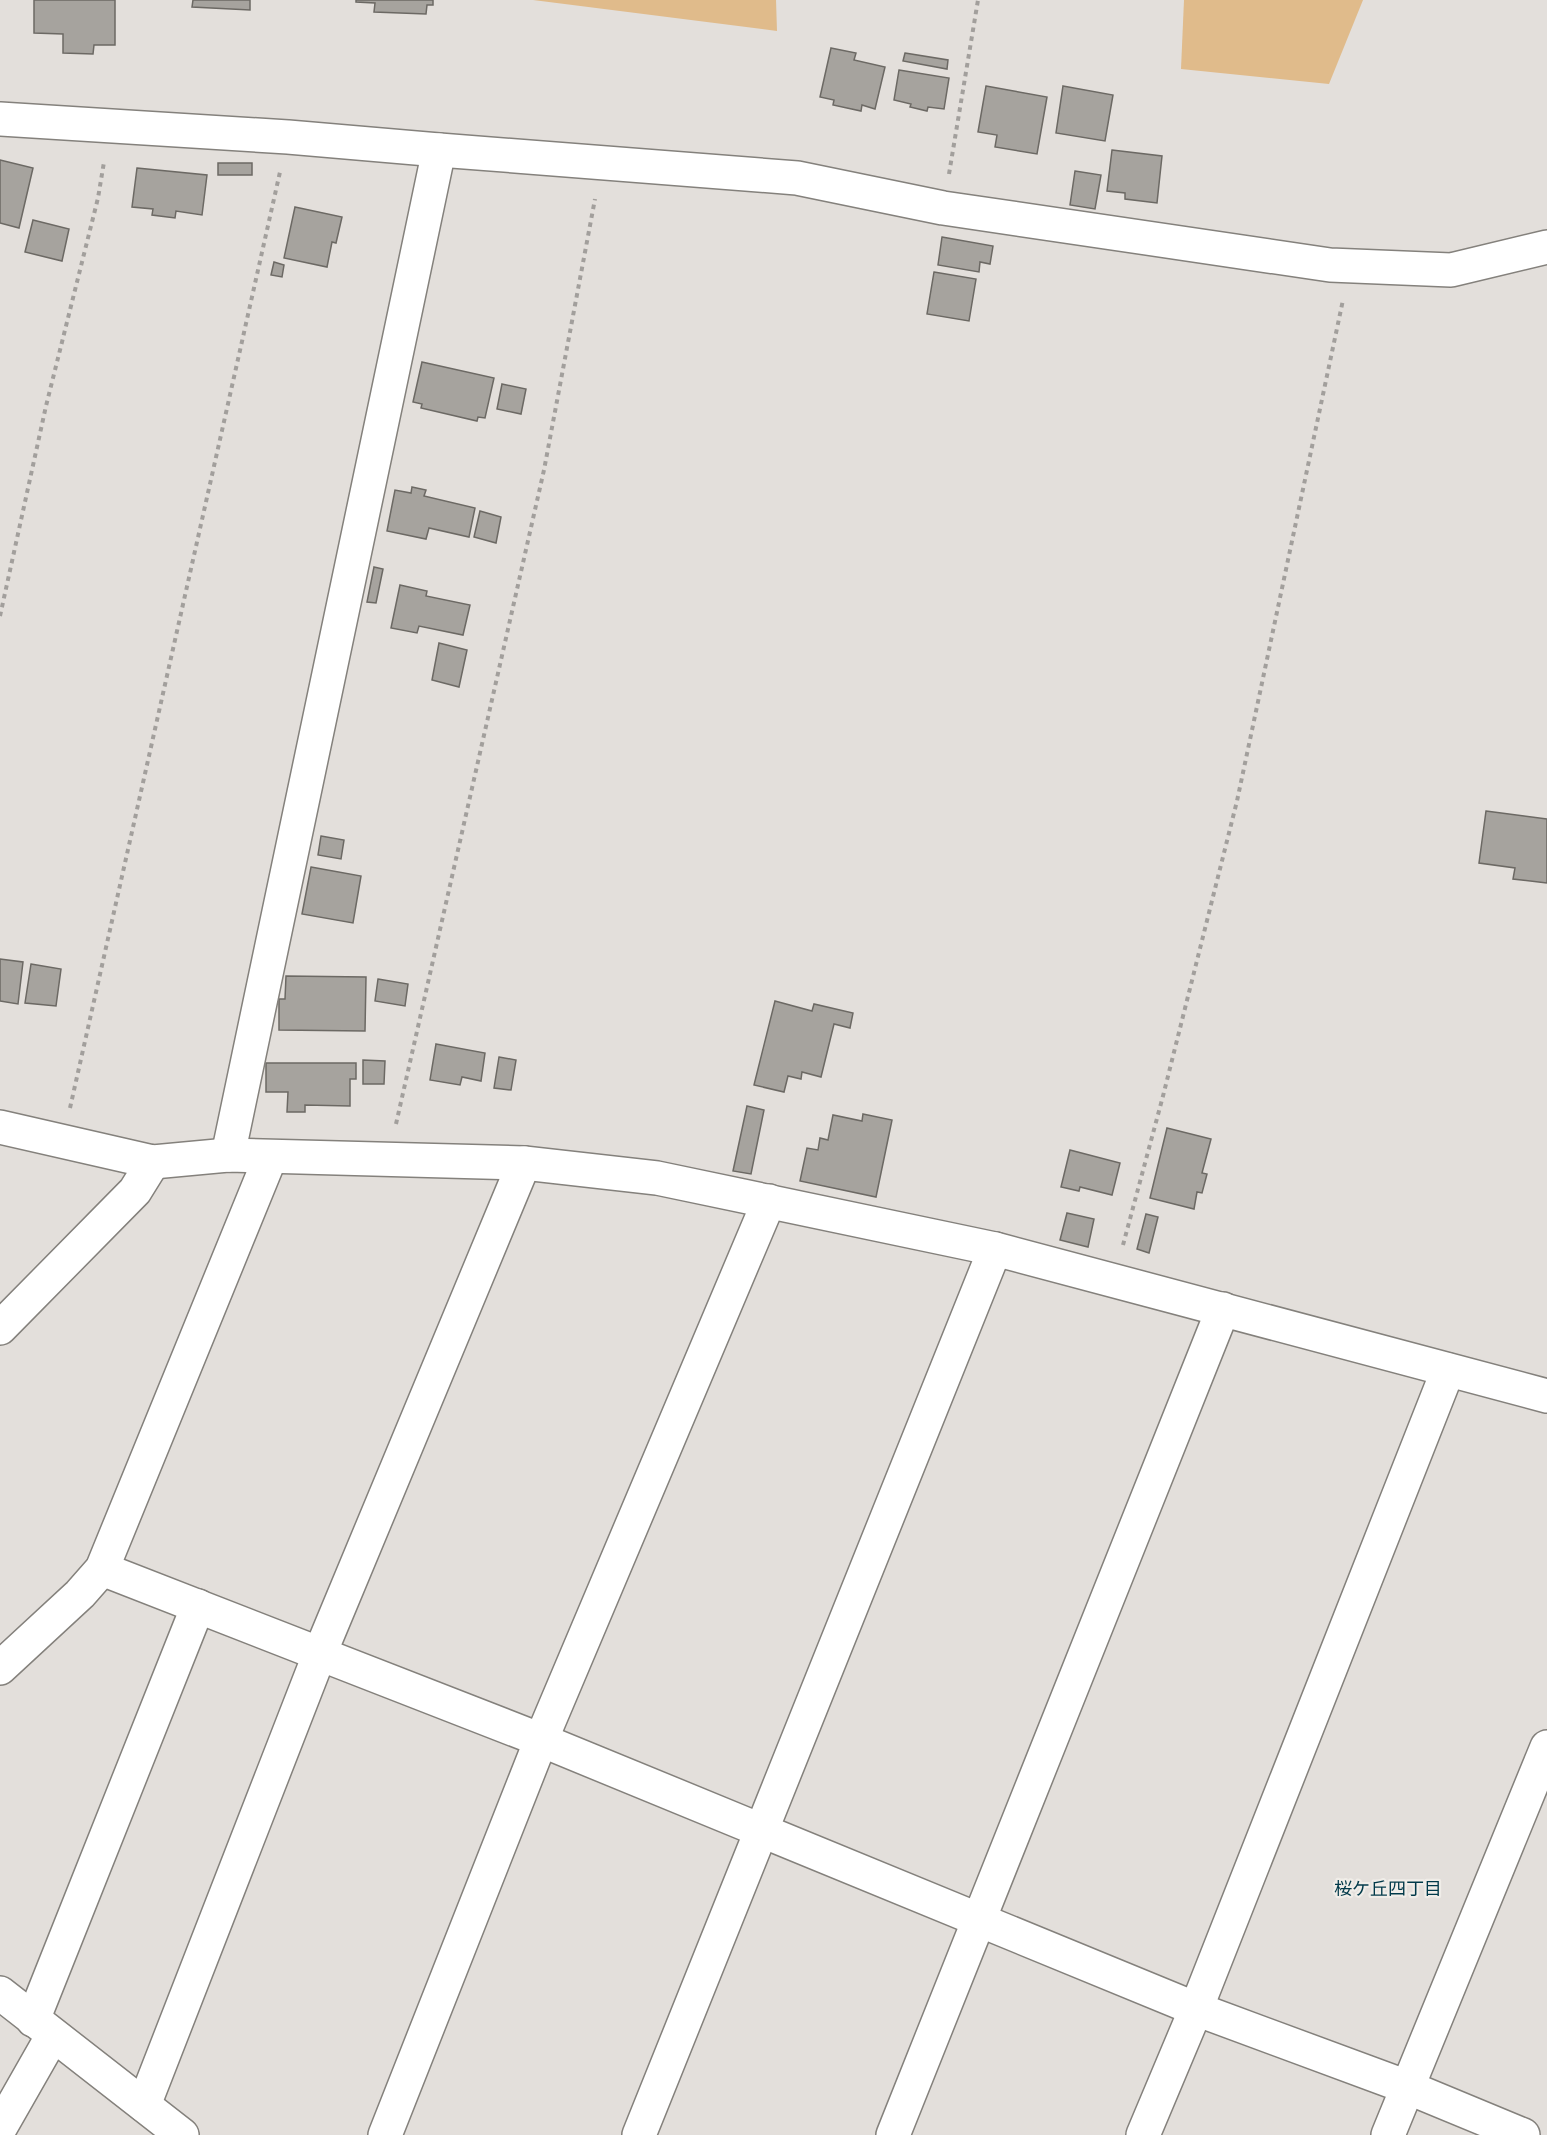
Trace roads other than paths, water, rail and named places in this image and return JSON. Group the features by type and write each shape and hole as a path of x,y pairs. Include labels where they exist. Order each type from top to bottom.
{"street":[{"path":"0,119 288,136 797,178 943,208 1350,267 1451,270 1547,247"},
{"path":"228,1155 438,150"},
{"path":"0,1127 153,1162 228,1155 270,1158 524,1163 657,1178 995,1249 1547,1396"},
{"path":"0,1668 80,1594 102,1569 270,1158"},
{"path":"0,1328 135,1191 153,1162"},
{"path":"144,2105 320,1653 524,1163"},
{"path":"385,2135 541,1740 769,1201"},
{"path":"639,2135 995,1249"},
{"path":"893,2135 1223,1309"},
{"path":"1143,2135 1196,2009 1448,1370"},
{"path":"102,1569 541,1740 1196,2009 1407,2087 1523,2135"},
{"path":"0,2128 43,2028 198,1606"},
{"path":"1388,2135 1547,1747"},
{"path":"0,1993 182,2135"}],"district":[{"name":"桜ケ丘四丁目","path":"1388,1888"}]}
